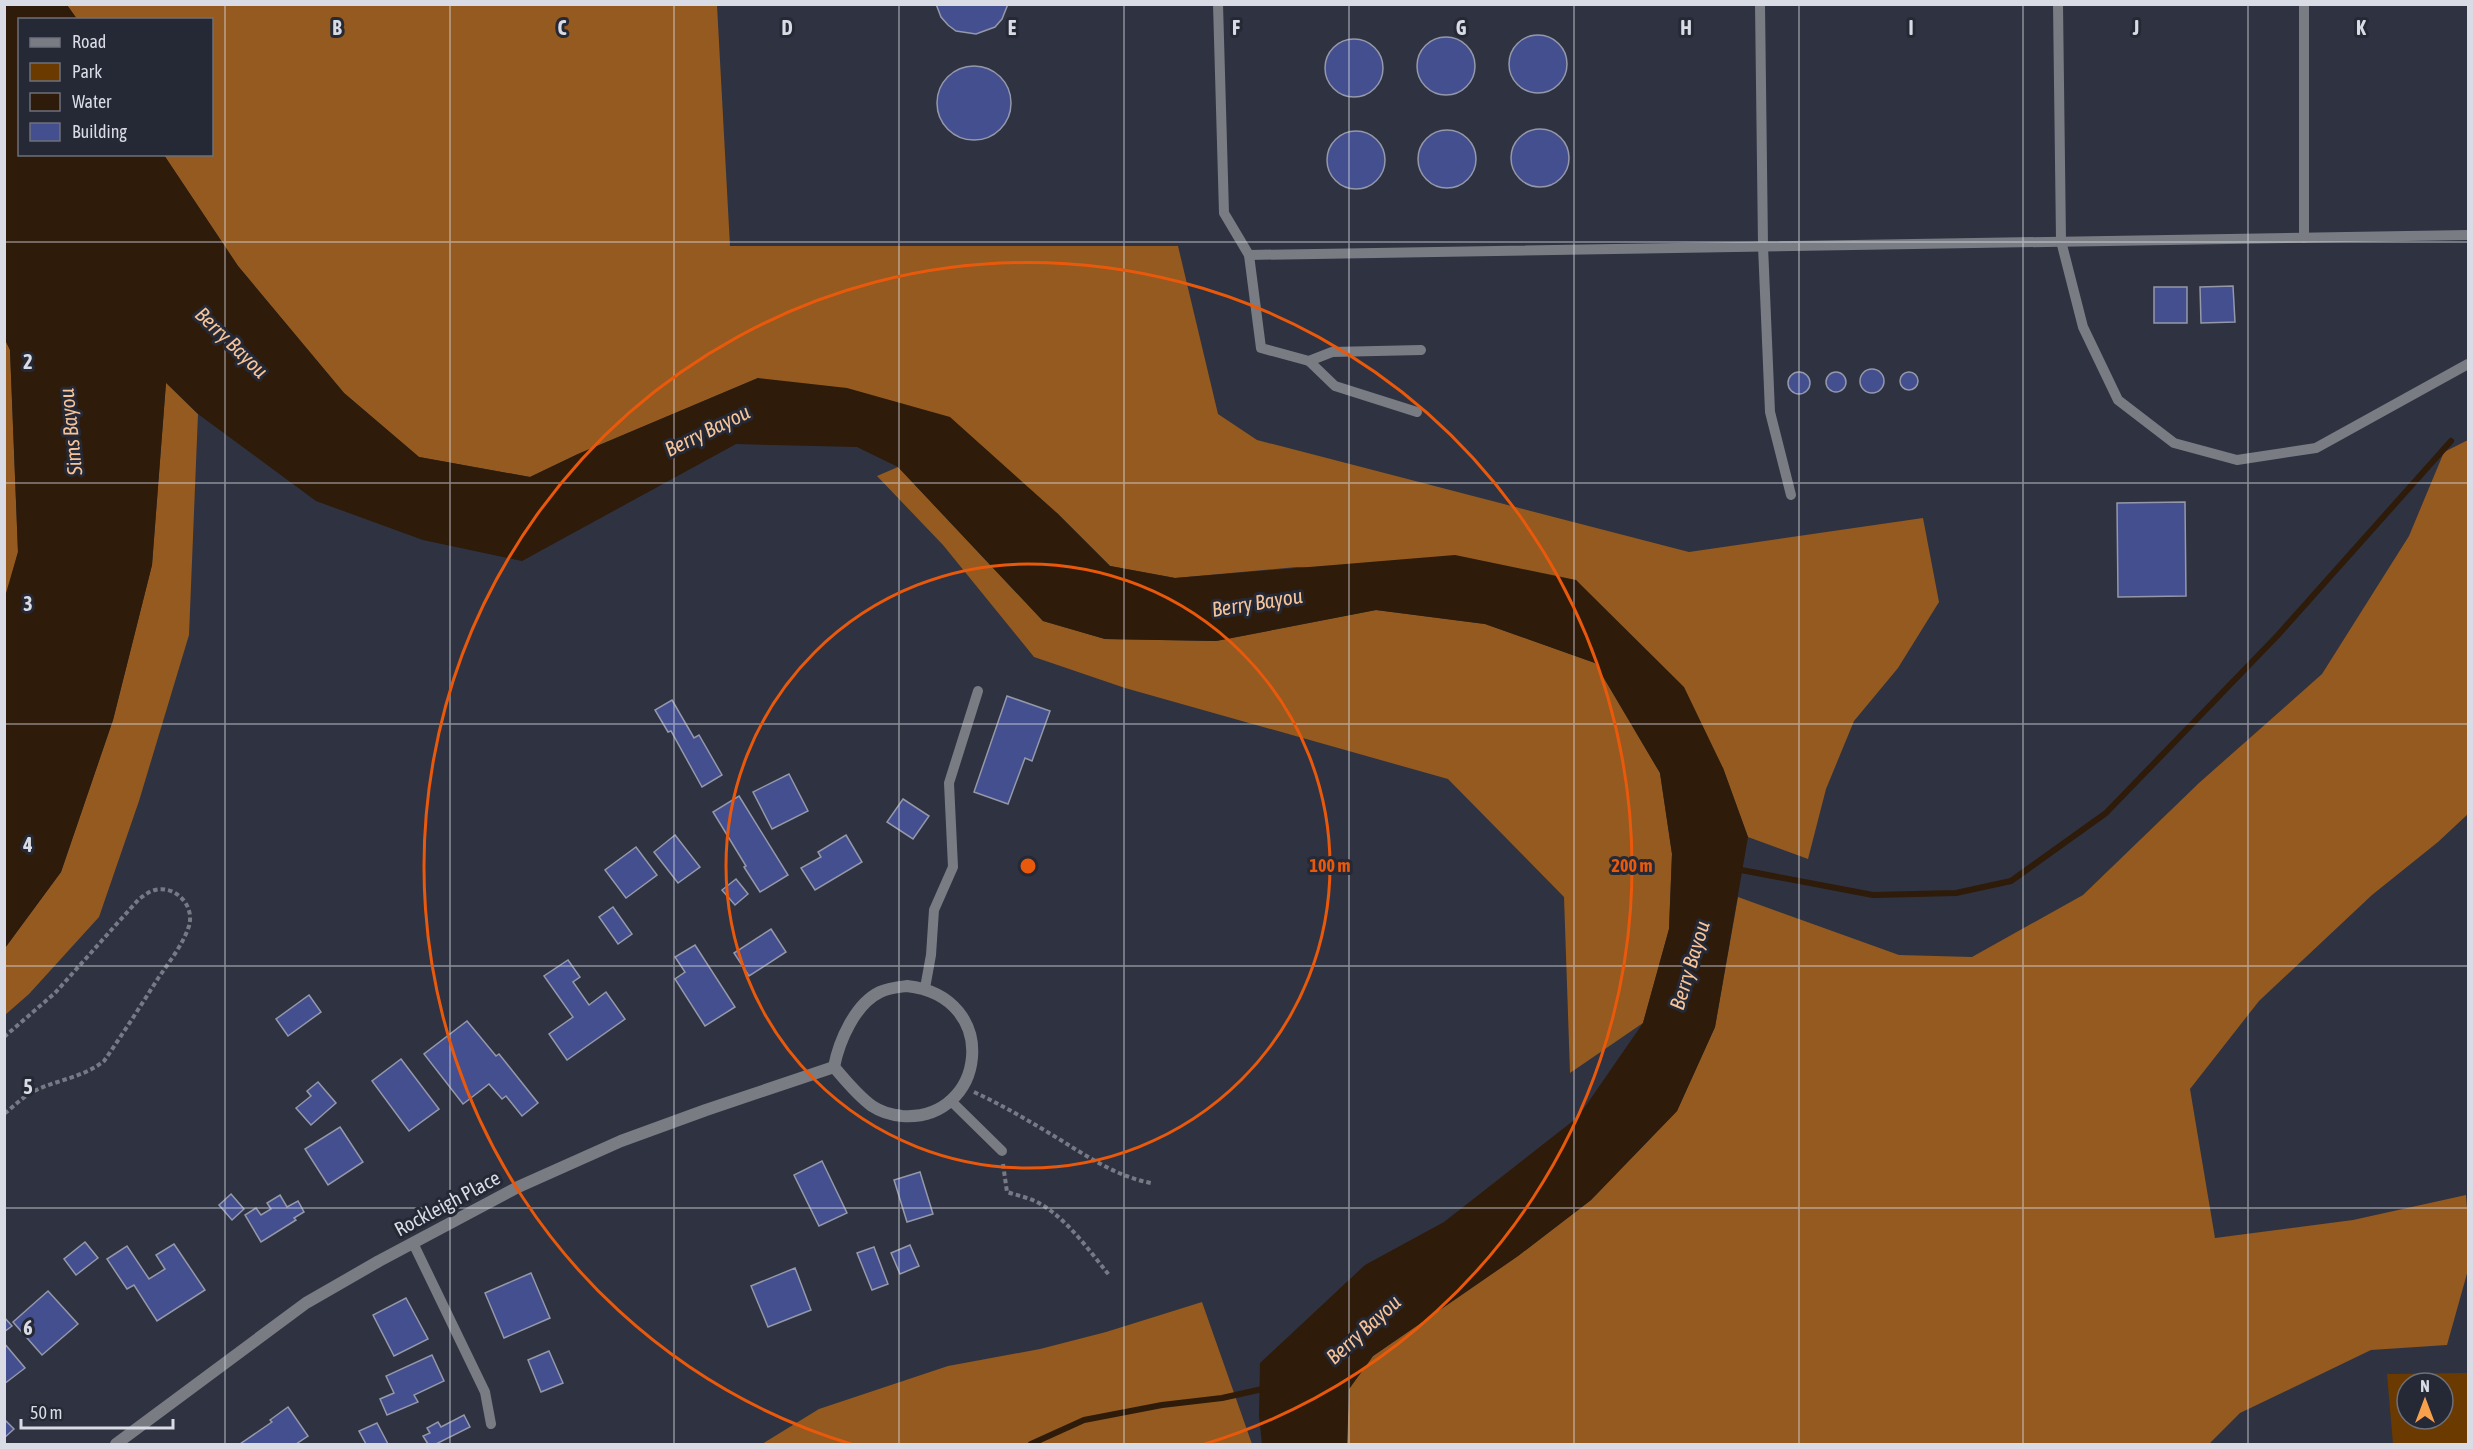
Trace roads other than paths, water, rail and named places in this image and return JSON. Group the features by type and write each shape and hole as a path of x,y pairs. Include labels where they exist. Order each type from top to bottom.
{"street":[{"path":"892,987 925,988 948,999 966,1022 971,1036 972,1063 962,1087 950,1100 933,1111 921,1115 896,1115 884,1112 872,1106 834,1067 837,1053 862,1006 869,999 892,987"},
{"name":"Rockleigh Place","path":"116,1444 306,1304 518,1187 621,1141 834,1067"}],"lane":[{"path":"1218,4 1224,213 1249,255 1261,348 1309,361 1335,386 1417,412"},
{"path":"1760,4 1763,246 1770,412 1791,495"},
{"path":"2058,4 2061,241 2083,327 2118,400 2174,443 2237,460 2316,448 2469,364"},
{"path":"2304,4 2304,238"},
{"path":"1249,255 2469,235"},
{"path":"1309,361 1332,352 1421,350"},
{"path":"925,988 931,955 934,910 953,867 949,783 978,691"},
{"path":"950,1100 1002,1152"},
{"path":"413,1243 484,1392 491,1424"}],"water":[{"path":"5,4 67,5 76,18 18,18 18,156 165,156 238,266 344,393 419,457 530,477 578,454 758,378 847,388 950,417 1057,513 1110,566 1175,578 1455,555 1576,580 1684,687 1723,768 1748,837 1715,1027 1677,1111 1591,1200 1518,1256 1373,1356 1349,1389 1347,1444 1262,1444 1259,1416 1260,1363 1365,1265 1444,1222 1578,1117 1643,1023 1669,929 1672,854 1660,773 1595,663 1485,624 1376,610 1216,641 1105,639 1043,621 898,467 857,447 736,444 522,561 423,540 316,501 198,414 166,383 152,565 113,720 61,872 5,948 4,600 18,552 10,350 4,338"}],"waterway":[{"path":"1736,869 1873,895 1956,893 2011,881 2106,813 2278,635 2451,441"},
{"path":"1031,1444 1084,1420 1162,1405 1222,1398 1267,1388"}],"water label":[{"name":"Berry Bayou","path":"232,342"},
{"name":"Berry Bayou","path":"707,430"},
{"name":"Sims Bayou","path":"70,432"},
{"name":"Berry Bayou","path":"1257,602"},
{"name":"Berry Bayou","path":"1689,965"},
{"name":"Berry Bayou","path":"1363,1329"}]}
